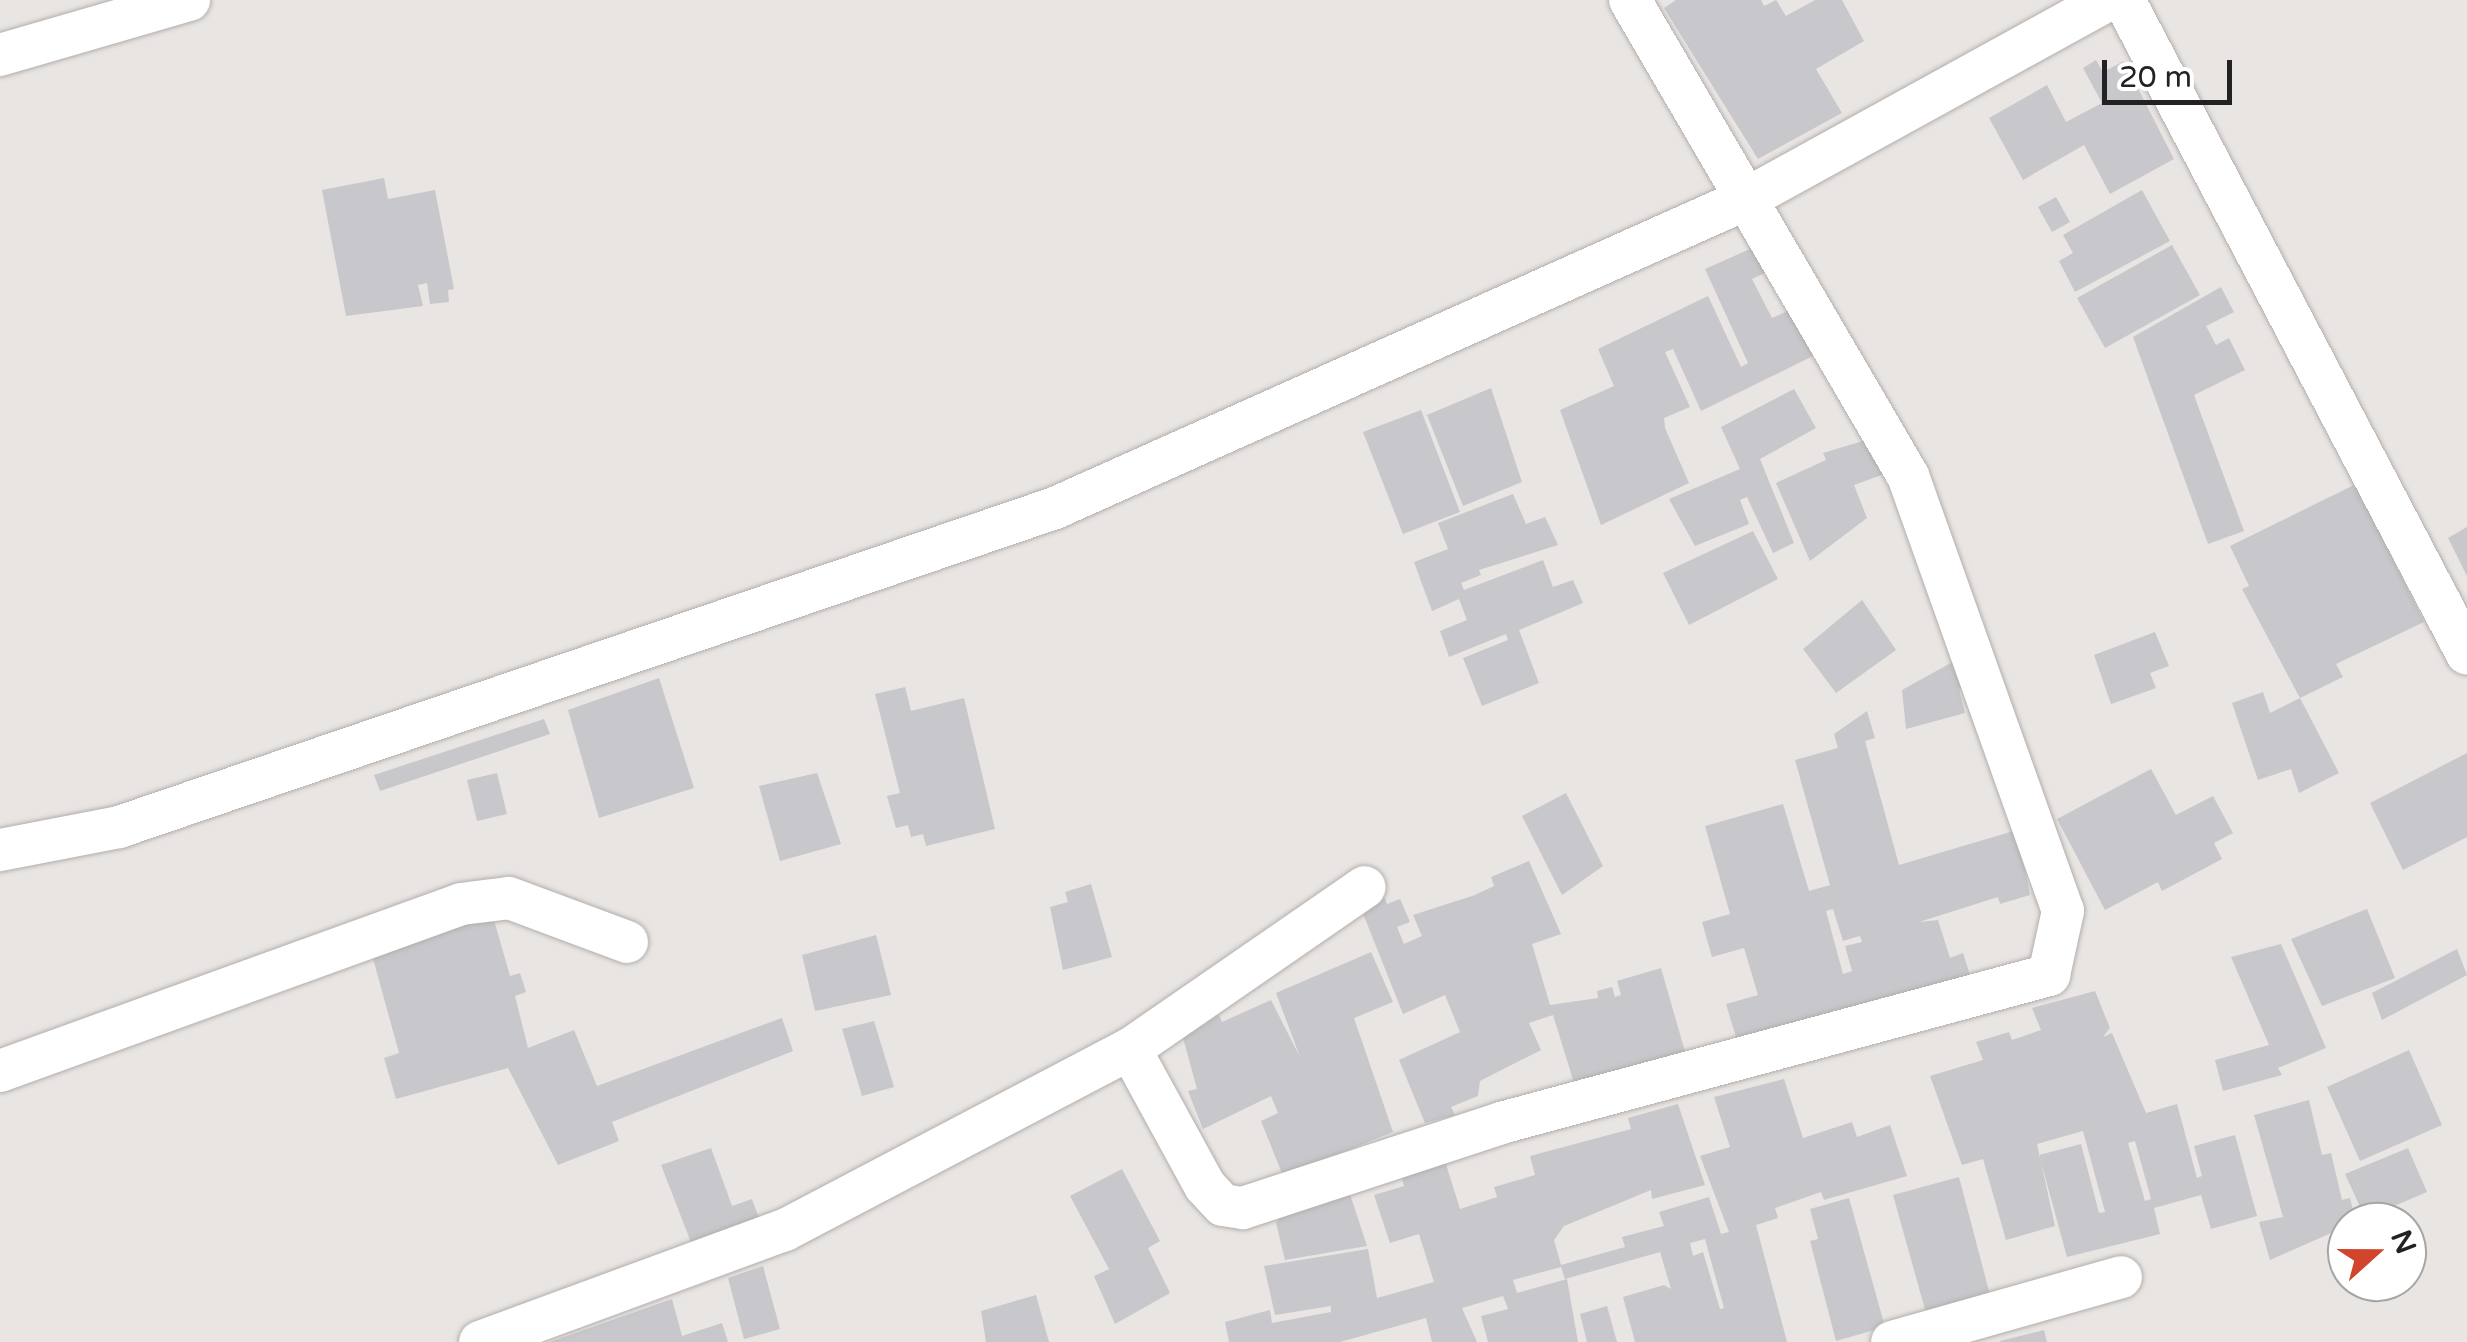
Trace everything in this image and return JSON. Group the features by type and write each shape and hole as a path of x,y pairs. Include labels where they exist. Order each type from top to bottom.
{"street":[{"path":"0,55 189,0"},
{"path":"1130,1050 1206,1186 1223,1204 1243,1208 1501,1123 2049,975 2063,912 1908,476 1630,0"},
{"path":"0,850 119,828 1055,508 1746,199 2044,14 2108,0"},
{"path":"2124,0 2467,654"},
{"path":"480,1342 785,1230 1130,1050 1365,887"},
{"path":"0,1071 461,904 510,898 626,942"},
{"path":"1892,1342 2121,1277"}],"building":[{"path":"1676,0 1761,0 1764,6 1776,0 1786,16 1815,0 1842,0 1864,41 1816,69 1842,113 1758,159 1664,8"},
{"path":"2096,60 2103,72 2124,61 2174,159 2110,194 2084,145 2023,180 1989,118 2047,85 2066,122 2102,103 2083,68"},
{"path":"384,178 388,199 435,190 454,289 448,290 449,302 430,304 427,283 418,285 423,306 346,316 322,190"},
{"path":"2142,190 2170,241 2075,292 2059,261 2073,253 2063,235"},
{"path":"2056,197 2070,222 2052,232 2038,207"},
{"path":"1759,245 1774,269 1752,279 1772,318 1790,310 1813,356 1701,411 1673,349 1665,352 1690,407 1664,418 1689,483 1601,525 1560,410 1614,386 1598,349 1708,296 1741,367 1748,363 1705,269"},
{"path":"2172,245 2200,295 2105,348 2077,298"},
{"path":"2221,287 2234,312 2206,326 2216,345 2229,338 2245,370 2194,395 2244,531 2208,544 2133,337"},
{"path":"1491,388 1522,482 1463,506 1427,415"},
{"path":"1794,389 1816,428 1760,459 1794,543 1773,553 1747,497 1740,500 1749,524 1695,546 1669,499 1740,469 1721,427"},
{"path":"1421,410 1460,512 1403,534 1363,432"},
{"path":"1873,438 1887,473 1854,485 1867,518 1810,561 1776,483 1826,460 1823,453"},
{"path":"2356,484 2424,622 2336,664 2343,677 2300,698 2242,589 2249,586 2230,546"},
{"path":"1513,494 1526,524 1545,517 1558,545 1479,570 1481,575 1461,583 1464,590 1543,560 1553,587 1573,580 1583,603 1519,630 1539,683 1482,706 1463,658 1508,640 1506,634 1449,657 1440,631 1467,620 1459,599 1432,611 1414,562 1448,549 1438,523"},
{"path":"2467,527 2467,576 2448,538"},
{"path":"1753,531 1778,579 1689,625 1663,573"},
{"path":"1862,600 1896,650 1836,693 1803,649"},
{"path":"2155,632 2169,666 2150,673 2156,688 2111,704 2094,655"},
{"path":"1958,659 1967,687 1959,689 1965,713 1906,729 1902,690"},
{"path":"659,678 694,788 599,818 568,710"},
{"path":"905,687 911,711 964,698 995,829 926,846 923,834 911,837 908,825 896,828 887,796 900,793 875,694"},
{"path":"2263,692 2270,713 2300,698 2339,773 2299,793 2291,769 2258,780 2232,703"},
{"path":"1867,711 1875,738 1865,741 1899,865 2017,830 2030,895 2000,904 1998,897 1919,922 1938,920 1950,958 1963,953 1972,981 1739,1047 1726,1004 1758,995 1744,948 1712,957 1702,922 1730,914 1705,826 1783,804 1809,891 1830,885 1795,760 1838,748 1834,734","holes":["1833,909 1843,941 1860,936 1862,942 1845,946 1852,971 1843,974 1826,911"]},
{"path":"544,719 550,734 380,791 374,775"},
{"path":"2467,753 2467,837 2403,870 2370,803"},
{"path":"2151,769 2176,815 2213,796 2233,833 2214,843 2222,859 2162,891 2158,882 2105,910 2057,819"},
{"path":"497,773 507,814 477,821 467,780"},
{"path":"817,773 841,844 780,861 759,786"},
{"path":"1566,793 1603,866 1562,895 1522,816"},
{"path":"1529,861 1561,934 1532,944 1550,1005 1598,998 1597,991 1612,987 1615,997 1621,995 1617,981 1661,968 1686,1055 1574,1083 1553,1015 1529,1023 1541,1050 1480,1081 1478,1096 1451,1107 1455,1115 1425,1123 1399,1060 1460,1032 1445,995 1403,1014 1362,911 1383,894 1387,904 1400,899 1410,922 1397,927 1404,944 1422,936 1413,915 1475,895 1494,886 1491,877"},
{"path":"1091,884 1112,957 1063,970 1050,907 1068,902 1065,892"},
{"path":"488,899 510,976 520,973 526,992 515,996 528,1048 574,1030 597,1086 782,1018 793,1051 612,1122 619,1141 558,1165 508,1068 396,1099 384,1058 399,1053 366,933"},
{"path":"2367,909 2395,978 2322,1006 2291,939"},
{"path":"876,935 891,995 815,1011 802,955"},
{"path":"2281,944 2326,1048 2278,1068 2282,1075 2223,1091 2215,1060 2269,1045 2231,957"},
{"path":"2457,949 2467,975 2382,1020 2372,993"},
{"path":"1371,952 1393,1002 1354,1018 1393,1132 1283,1176 1261,1121 1278,1113 1271,1096 1203,1129 1188,1091 1197,1089 1183,1038 1219,1015 1222,1022 1271,1000 1300,1057 1276,993"},
{"path":"2095,991 2110,1028 2103,1037 2112,1033 2146,1113 2177,1104 2197,1178 2202,1176 2194,1146 2235,1135 2257,1216 2211,1229 2201,1195 2154,1208 2160,1234 2067,1257 2041,1163 2055,1226 2006,1240 1983,1159 1962,1165 1930,1076 1983,1060 1976,1042 2009,1032 2012,1040 2041,1030 2032,1008","holes":["2083,1131 2105,1212 2099,1213 2081,1144 2039,1155 2037,1144","2135,1141 2151,1199 2145,1201 2128,1143"]},
{"path":"874,1021 894,1087 862,1096 842,1029"},
{"path":"2409,1050 2442,1125 2360,1161 2327,1087"},
{"path":"1784,1079 1803,1138 1852,1122 1857,1137 1890,1125 1907,1176 1824,1200 1821,1192 1775,1208 1778,1218 1756,1225 1787,1342 1635,1342 1623,1297 1664,1285 1671,1289 1660,1252 1565,1279 1561,1267 1513,1280 1517,1293 1567,1279 1578,1342 1488,1342 1481,1316 1508,1309 1503,1296 1462,1308 1477,1342 1432,1342 1426,1318 1340,1342 1229,1342 1225,1322 1270,1310 1272,1323 1331,1312 1331,1306 1275,1315 1264,1266 1368,1249 1377,1298 1434,1282 1419,1234 1390,1243 1374,1195 1404,1186 1401,1175 1445,1161 1460,1209 1497,1197 1494,1187 1535,1175 1530,1156 1631,1129 1628,1118 1678,1104 1705,1185 1652,1199 1651,1190 1564,1226 1554,1240 1561,1265 1625,1247 1622,1237 1664,1226 1659,1212 1709,1197 1721,1234 1729,1232 1700,1156 1730,1147 1714,1097","holes":["1705,1239 1724,1308 1720,1309 1703,1252 1693,1256 1690,1243"]},
{"path":"2309,1100 2322,1155 2331,1153 2342,1200 2350,1198 2351,1202 2327,1202 2327,1235 2270,1260 2259,1222 2283,1217 2254,1115"},
{"path":"711,1148 732,1206 752,1199 760,1221 692,1245 661,1165"},
{"path":"2408,1148 2427,1192 2403,1202 2358,1202 2345,1174"},
{"path":"1122,1169 1160,1241 1148,1248 1170,1293 1115,1324 1094,1276 1129,1260 1109,1269 1070,1196"},
{"path":"1959,1177 1990,1295 1926,1313 1893,1195"},
{"path":"1350,1194 1367,1246 1285,1260 1276,1223 1283,1213"},
{"path":"1849,1198 1885,1327 1836,1341 1810,1241 1818,1239 1810,1209"},
{"path":"763,1266 780,1329 744,1339 728,1278"},
{"path":"1036,1295 1049,1342 986,1342 981,1311"},
{"path":"672,1299 682,1336 722,1323 728,1342 550,1342"},
{"path":"1607,1306 1617,1342 1587,1342 1580,1314"},
{"path":"2044,1330 2047,1342 2000,1342 2000,1341"}]}
